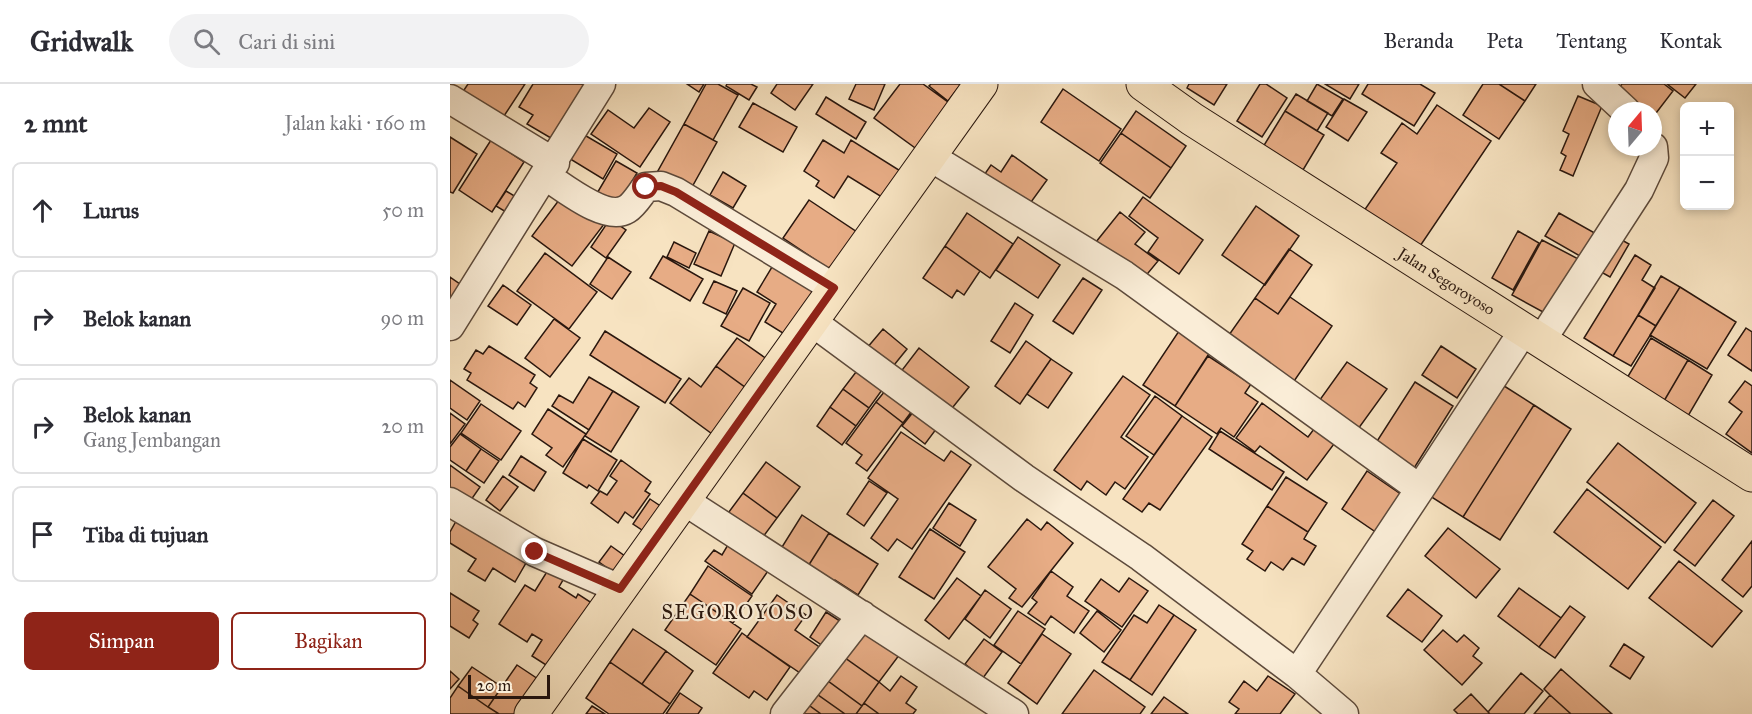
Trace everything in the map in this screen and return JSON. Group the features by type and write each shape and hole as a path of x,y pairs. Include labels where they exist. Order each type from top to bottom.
{"main road":[{"path":"531,714 981,84"},
{"name":"Jalan Segoroyoso","path":"1143,84 1192,118 1752,475"}],"street":[{"path":"450,326 602,84"},
{"path":"1597,84 1616,102"},
{"path":"450,99 550,169 600,209 614,213 629,208 646,187 661,186 676,192 834,288"},
{"path":"928,156 1124,275 1420,489"},
{"path":"1297,674 1420,489 1639,190 1654,156"},
{"path":"811,321 1024,478 1141,557 1297,674 1344,714"},
{"path":"683,500 1014,714"},
{"path":"450,502 535,552 620,589"},
{"path":"785,714 862,615"}],"building":[{"path":"468,84 525,84 500,122 460,96"},
{"path":"533,84 582,84 593,91 561,144 527,124 533,115 519,107"},
{"path":"687,84 704,84 699,92"},
{"path":"706,84 718,84 738,95 713,140 684,124"},
{"path":"727,84 751,84 757,87 749,100 726,86"},
{"path":"777,84 813,84 795,110 771,93"},
{"path":"856,84 885,84 874,110 849,99"},
{"path":"900,84 923,84 952,105 918,150 874,118"},
{"path":"931,84 961,84 948,101 929,86"},
{"path":"1189,84 1227,84 1214,105 1187,88"},
{"path":"1260,84 1266,84 1287,98 1262,137 1237,121"},
{"path":"1317,84 1343,99 1332,116 1307,101"},
{"path":"1325,84 1359,84 1350,99"},
{"path":"1368,84 1420,84 1435,93 1414,126 1362,94"},
{"path":"1483,84 1499,84 1525,101 1499,139 1463,115"},
{"path":"1499,84 1536,84 1525,101"},
{"path":"1622,84 1664,84 1673,91 1662,105 1662,102 1626,102 1615,93"},
{"path":"1667,84 1696,84 1685,98"},
{"path":"1063,89 1121,129 1099,161 1041,122"},
{"path":"1296,94 1328,113 1317,131 1285,111"},
{"path":"1578,96 1602,106 1573,176 1560,170 1566,156 1561,153 1569,134 1563,131"},
{"path":"826,97 866,122 856,139 816,114"},
{"path":"1344,99 1367,112 1348,141 1326,127"},
{"path":"753,103 797,127 783,152 739,127"},
{"path":"1437,105 1491,141 1414,255 1359,218 1397,163 1381,153 1402,123 1417,134"},
{"path":"649,108 670,122 640,167 591,134 608,110 634,128"},
{"path":"1136,111 1186,146 1171,168 1121,133"},
{"path":"1285,111 1324,135 1303,170 1263,147"},
{"path":"684,124 717,142 687,196 654,178"},
{"path":"581,133 617,154 603,179 567,157"},
{"path":"1121,133 1171,168 1150,198 1100,163"},
{"path":"450,137 477,154 453,193 450,192"},
{"path":"491,140 524,162 492,212 459,190"},
{"path":"823,140 844,153 851,140 902,172 885,199 848,176 834,198 816,186 819,181 804,171"},
{"path":"1012,155 1047,180 1026,209 982,178 991,165 1001,172"},
{"path":"616,161 637,173 617,207 596,195"},
{"path":"723,172 746,186 733,208 710,195"},
{"path":"506,191 526,203 516,218 496,206"},
{"path":"565,192 605,223 572,266 532,236"},
{"path":"1143,197 1203,240 1179,274 1148,252 1158,238 1129,216"},
{"path":"809,200 857,232 832,271 783,238"},
{"path":"1256,206 1299,236 1265,285 1222,255"},
{"path":"1120,212 1145,232 1135,244 1158,261 1139,284 1092,247"},
{"path":"967,213 1013,244 990,278 945,246"},
{"path":"1559,213 1600,236 1587,260 1545,236"},
{"path":"610,219 626,230 606,258 591,247"},
{"path":"709,231 735,243 721,276 694,264"},
{"path":"1518,231 1539,243 1513,290 1492,278"},
{"path":"1613,235 1629,244 1610,277 1594,268"},
{"path":"1018,237 1060,265 1038,298 996,270"},
{"path":"1542,240 1584,262 1554,318 1512,295"},
{"path":"674,242 696,253 689,268 667,257"},
{"path":"945,246 980,271 964,295 957,290 952,298 923,278"},
{"path":"1289,249 1312,265 1278,314 1255,298"},
{"path":"545,253 597,292 569,329 517,291"},
{"path":"1635,255 1651,265 1642,280 1655,288 1613,356 1584,338"},
{"path":"663,256 703,279 690,301 650,278"},
{"path":"608,257 631,272 612,299 590,284"},
{"path":"778,257 820,283 794,340 765,322 776,304 757,292"},
{"path":"1661,276 1680,287 1656,326 1638,315"},
{"path":"450,277 470,291 450,319"},
{"path":"1083,278 1102,290 1073,334 1053,321"},
{"path":"714,281 737,291 726,314 703,303"},
{"path":"503,285 531,305 517,325 488,306"},
{"path":"1680,287 1736,322 1707,369 1650,335"},
{"path":"743,288 770,303 749,341 721,326"},
{"path":"1290,297 1332,326 1290,387 1224,342 1255,298 1278,314"},
{"path":"1015,303 1033,315 1010,353 991,341"},
{"path":"1638,315 1656,326 1631,366 1613,356"},
{"path":"554,319 580,338 550,377 525,358"},
{"path":"1183,325 1214,346 1175,406 1143,385"},
{"path":"1746,328 1752,332 1752,371 1728,355"},
{"path":"883,329 907,349 886,375 861,355"},
{"path":"605,331 681,379 665,403 590,355"},
{"path":"737,338 774,364 753,393 716,366"},
{"path":"1651,338 1688,360 1664,401 1627,378"},
{"path":"1026,341 1051,359 1020,404 995,386"},
{"path":"489,346 535,375 530,383 537,388 525,407 518,402 513,409 467,380 471,373 464,369 476,350 483,354"},
{"path":"1441,346 1476,369 1457,398 1422,375"},
{"path":"919,348 969,387 945,417 896,378"},
{"path":"1208,356 1251,384 1245,393 1258,402 1234,437 1221,428 1217,434 1175,406"},
{"path":"1051,359 1072,373 1048,408 1027,394"},
{"path":"1688,360 1712,375 1688,416 1664,401"},
{"path":"1347,362 1387,389 1353,436 1314,408"},
{"path":"716,366 753,393 719,439 670,403 689,378 701,387"},
{"path":"856,372 882,390 869,408 843,389"},
{"path":"1123,376 1150,395 1121,437 1148,457 1125,489 1115,482 1106,495 1087,481 1081,490 1054,470"},
{"path":"589,377 613,391 589,430 552,406 559,395 573,403"},
{"path":"450,380 480,401 467,420 450,408"},
{"path":"1745,381 1752,386 1752,453 1726,434 1742,412 1729,402"},
{"path":"1415,382 1453,406 1411,473 1372,449"},
{"path":"1501,384 1534,405 1463,517 1430,496"},
{"path":"843,389 869,408 856,426 830,407"},
{"path":"613,391 639,407 611,452 585,436"},
{"path":"885,391 912,411 903,423 876,402"},
{"path":"1155,396 1182,416 1154,455 1126,436"},
{"path":"876,402 903,423 867,471 856,463 862,455 846,443"},
{"path":"1262,403 1308,437 1314,429 1334,444 1307,480 1260,446 1255,452 1236,438"},
{"path":"481,404 521,431 501,460 461,433"},
{"path":"1534,405 1571,429 1500,540 1463,517"},
{"path":"830,407 856,426 842,445 817,426"},
{"path":"548,409 586,434 563,467 546,455 552,448 532,434"},
{"path":"914,411 937,428 925,444 902,426"},
{"path":"450,413 465,424 450,444"},
{"path":"1182,416 1212,437 1160,510 1149,503 1142,512 1123,499"},
{"path":"1220,431 1284,472 1272,490 1209,449"},
{"path":"901,432 944,461 951,451 971,465 912,549 897,539 888,551 871,538 898,499 868,478"},
{"path":"460,434 481,449 466,471 450,460 450,447"},
{"path":"583,439 617,460 598,491 589,485 587,488 563,473"},
{"path":"1618,443 1696,503 1665,543 1587,482"},
{"path":"481,449 499,461 484,483 466,471"},
{"path":"521,456 546,472 534,491 509,475"},
{"path":"621,460 651,482 645,491 650,494 633,518 625,512 618,523 591,503 600,491 607,495 617,481 610,476"},
{"path":"766,462 800,487 777,518 743,493"},
{"path":"450,465 480,487 464,510 450,500"},
{"path":"1367,471 1405,497 1380,535 1342,509"},
{"path":"503,476 518,487 500,511 486,500"},
{"path":"1286,477 1327,503 1308,532 1267,506"},
{"path":"869,481 887,493 864,526 847,514"},
{"path":"1587,489 1661,547 1628,589 1554,532"},
{"path":"743,493 777,518 757,545 723,520"},
{"path":"650,499 671,513 654,538 633,524"},
{"path":"1713,500 1734,516 1695,566 1674,550"},
{"path":"949,503 976,520 960,546 933,528"},
{"path":"1267,506 1308,532 1304,539 1316,546 1304,565 1292,558 1283,570 1271,562 1265,571 1247,559 1253,551 1242,544"},
{"path":"460,514 530,556 515,582 493,568 485,581 468,571 476,559 450,543 450,532"},
{"path":"802,515 829,533 805,571 777,555"},
{"path":"1027,519 1041,530 1047,522 1073,543 1022,607 1009,598 1016,589 988,567"},
{"path":"1448,528 1500,569 1476,598 1425,556"},
{"path":"930,529 965,552 934,599 899,577"},
{"path":"829,533 878,564 858,595 835,580 831,588 805,571"},
{"path":"1752,541 1752,586 1743,597 1722,580"},
{"path":"729,543 768,571 752,594 705,561 714,550 722,555"},
{"path":"611,546 629,559 617,575 599,562"},
{"path":"1679,561 1742,611 1712,647 1649,598"},
{"path":"708,566 752,596 733,623 690,594"},
{"path":"548,570 563,580 559,587 576,598 578,594 598,607 557,672 532,656 542,640 532,634 527,642 499,624 525,585 535,591"},
{"path":"1051,571 1073,587 1067,596 1089,611 1074,633 1051,616 1045,625 1028,613 1037,602 1032,598"},
{"path":"957,578 981,596 949,639 925,620"},
{"path":"1129,578 1148,591 1122,627 1085,601 1101,579 1119,592"},
{"path":"1519,588 1561,618 1539,647 1498,616"},
{"path":"1408,589 1442,616 1422,642 1387,616"},
{"path":"985,590 1011,609 990,638 965,619"},
{"path":"450,593 479,611 473,620 478,624 469,638 450,626"},
{"path":"690,594 741,629 716,665 665,630"},
{"path":"777,595 806,615 795,630 825,651 806,677 747,637"},
{"path":"1159,605 1174,615 1130,680 1102,662 1134,615 1147,623"},
{"path":"1570,606 1585,617 1555,658 1539,647"},
{"path":"1018,611 1045,629 1021,664 994,645"},
{"path":"1097,611 1121,630 1104,652 1080,633"},
{"path":"826,612 843,623 826,648 810,637"},
{"path":"1174,615 1196,630 1152,695 1130,680"},
{"path":"864,622 903,650 879,682 841,655"},
{"path":"633,629 666,651 642,684 610,662"},
{"path":"1443,630 1457,642 1464,635 1479,648 1473,656 1482,663 1462,685 1424,650"},
{"path":"742,633 790,667 767,700 754,691 749,698 713,673"},
{"path":"1042,634 1071,654 1037,704 1008,683"},
{"path":"984,639 1002,652 983,678 965,664"},
{"path":"1624,644 1644,657 1630,679 1610,666"},
{"path":"666,651 693,671 670,704 642,684"},
{"path":"841,655 879,682 862,706 824,678"},
{"path":"610,662 670,704 663,714 609,714 586,698"},
{"path":"517,665 541,681 526,714 499,714 488,707"},
{"path":"472,667 502,687 488,707 458,686"},
{"path":"1561,669 1612,714 1571,714 1544,689"},
{"path":"1094,670 1145,707 1140,714 1062,714"},
{"path":"450,671 459,679 450,689"},
{"path":"1521,673 1543,691 1524,714 1490,714 1488,712"},
{"path":"901,676 917,687 906,703 916,710 913,714 879,714 864,703 879,682 890,691"},
{"path":"1268,676 1295,694 1280,714 1235,714 1239,709 1229,702 1244,681 1257,691"},
{"path":"824,678 862,706 856,714 845,714 814,692"},
{"path":"458,686 499,714 450,714 450,698"},
{"path":"814,692 845,714 821,714 806,703"},
{"path":"680,693 702,708 698,714 666,714"},
{"path":"1471,694 1490,714 1458,714 1454,710"},
{"path":"1550,695 1571,714 1534,714"},
{"path":"1164,697 1188,714 1151,714"},
{"path":"806,703 821,714 798,714"},
{"path":"864,703 879,714 856,714"},
{"path":"592,706 605,714 586,714"}],"district":[{"name":"SEGOROYOSO","path":"738,612"}],"route":[{"path":"535,552 620,589 834,288 676,192 661,186 646,187"}]}
